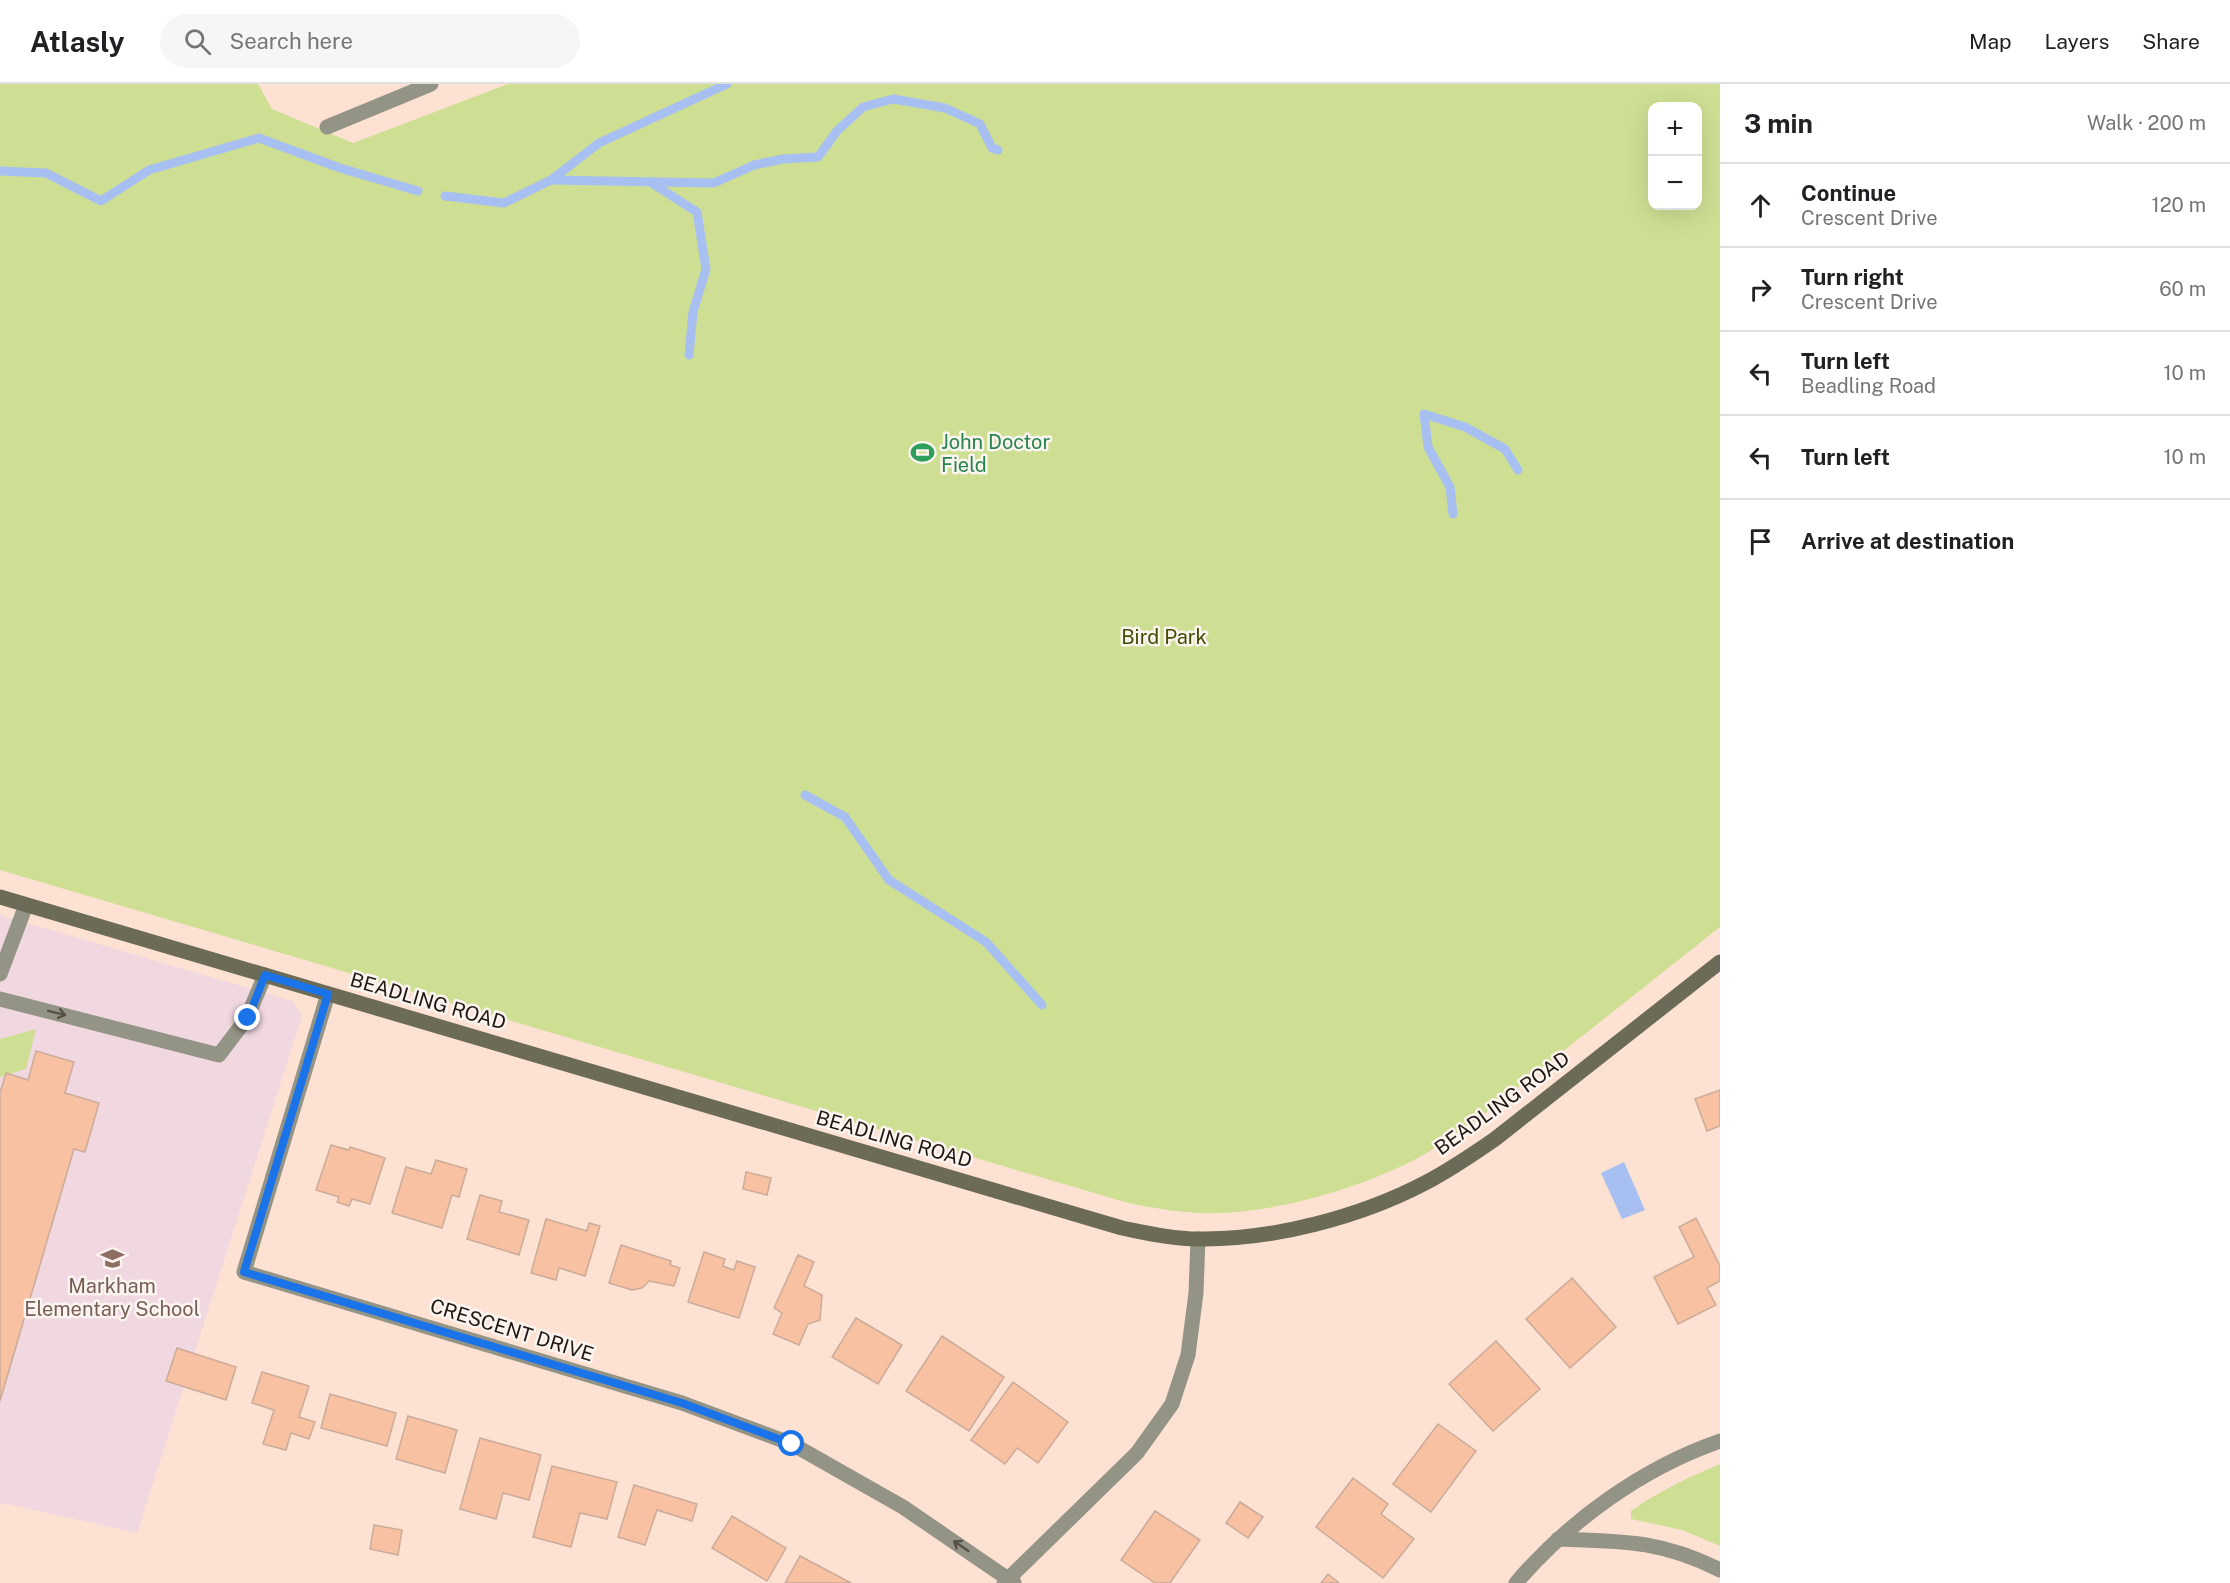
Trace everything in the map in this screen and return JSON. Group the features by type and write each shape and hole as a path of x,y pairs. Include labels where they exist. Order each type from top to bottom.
{"street":[{"path":"327,126 431,84"},
{"name":"BEADLING ROAD","path":"0,897 1122,1228 1162,1236 1198,1239 1242,1238 1307,1225 1379,1204 1424,1184 1460,1164 1495,1139 1720,962"},
{"path":"0,974 27,905"},
{"path":"0,999 219,1055 248,1018 265,975"},
{"name":"CRESCENT DRIVE","path":"328,994 244,1272 682,1403 792,1444 903,1507 1009,1582"},
{"path":"1009,1582 1137,1453 1172,1404 1188,1355 1196,1293 1198,1239"},
{"path":"1516,1583 1558,1539 1629,1486 1670,1462 1720,1441"},
{"path":"1558,1539 1649,1544 1675,1550 1720,1570"}],"shaded area":[{"name":"Markham Elementary School","path":"0,915 292,1001 302,1016 137,1533 3,1503 0,1505"}],"green space":[{"name":"Bird Park","path":"0,84 258,84 272,109 353,143 508,84 1720,84 1720,927 1479,1118 1431,1150 1391,1171 1310,1199 1254,1210 1226,1213 1192,1212 1164,1210 1128,1203 0,870"},
{"path":"36,1029 26,1069 0,1077 0,1039"},
{"path":"1720,1464 1720,1546 1682,1530 1631,1519 1631,1511 1652,1497"}],"water":[{"path":"1624,1162 1645,1210 1622,1219 1601,1173"}],"building":[{"name":"Markham Elementary School","path":"36,1051 74,1062 65,1093 99,1103 85,1152 74,1149 0,1401 0,1093 6,1073 28,1080"},
{"path":"1720,1090 1720,1126 1707,1131 1695,1099"},
{"path":"331,1145 349,1150 350,1147 385,1158 370,1204 352,1199 349,1206 337,1202 339,1197 316,1190"},
{"path":"436,1160 467,1169 459,1197 452,1195 442,1228 392,1213 406,1167 431,1174"},
{"path":"746,1172 771,1178 767,1195 743,1189"},
{"path":"480,1195 502,1201 499,1212 529,1220 519,1255 467,1239"},
{"path":"1696,1218 1720,1266 1720,1281 1707,1288 1716,1305 1678,1324 1654,1277 1694,1257 1679,1227"},
{"path":"546,1219 587,1231 589,1223 600,1226 585,1276 559,1268 556,1280 531,1273"},
{"path":"621,1245 671,1261 670,1265 680,1268 674,1286 649,1281 642,1288 632,1290 609,1283"},
{"path":"704,1252 725,1259 723,1266 734,1270 737,1261 755,1267 739,1318 688,1302"},
{"path":"798,1255 814,1262 804,1286 822,1295 820,1320 808,1324 799,1345 773,1334 782,1313 774,1308"},
{"path":"1572,1278 1616,1327 1570,1368 1526,1319"},
{"path":"856,1318 902,1345 878,1384 832,1357"},
{"path":"942,1336 1004,1377 969,1431 906,1391"},
{"path":"1496,1341 1540,1389 1493,1431 1449,1384"},
{"path":"177,1348 236,1367 226,1400 166,1381"},
{"path":"262,1372 309,1386 299,1417 315,1422 309,1439 291,1433 286,1450 263,1444 274,1410 252,1403"},
{"path":"1013,1382 1068,1422 1038,1463 1017,1448 1005,1464 971,1440"},
{"path":"330,1394 396,1413 387,1446 321,1428"},
{"path":"408,1416 457,1430 445,1473 396,1459"},
{"path":"1438,1424 1476,1451 1431,1512 1393,1484"},
{"path":"480,1438 541,1455 529,1500 503,1493 496,1519 460,1509"},
{"path":"552,1466 617,1482 607,1519 580,1513 571,1547 533,1537"},
{"path":"1353,1478 1388,1504 1381,1514 1414,1539 1383,1578 1316,1527"},
{"path":"634,1485 697,1504 692,1521 657,1510 645,1545 618,1537"},
{"path":"1240,1502 1263,1517 1248,1538 1226,1523"},
{"path":"1155,1511 1200,1540 1170,1583 1155,1583 1121,1560"},
{"path":"732,1516 786,1548 767,1581 712,1548"},
{"path":"374,1525 402,1530 398,1555 370,1549"},
{"path":"800,1556 851,1583 785,1583"},
{"path":"1328,1574 1339,1583 1321,1583"}],"waterway":[{"path":"445,196 504,203 551,180 599,143 727,84"},
{"path":"551,180 714,183 754,165 783,159 818,157 837,131 863,107 893,99 945,108 980,124 992,148 998,150"},
{"path":"0,171 46,173 101,201 149,170 259,138 340,168 418,191"},
{"path":"650,182 697,212 706,269 693,312 689,355"},
{"path":"1453,514 1450,487 1428,447 1424,414 1465,427 1505,449 1518,470"},
{"path":"805,795 845,817 889,880 986,942 1042,1005"}],"place":[{"name":"John Doctor Field","path":"923,453"},
{"name":"Markham Elementary School","path":"112,1259"}],"route":[{"path":"248,1018 265,975 328,994 244,1272 682,1403 792,1444"}]}
